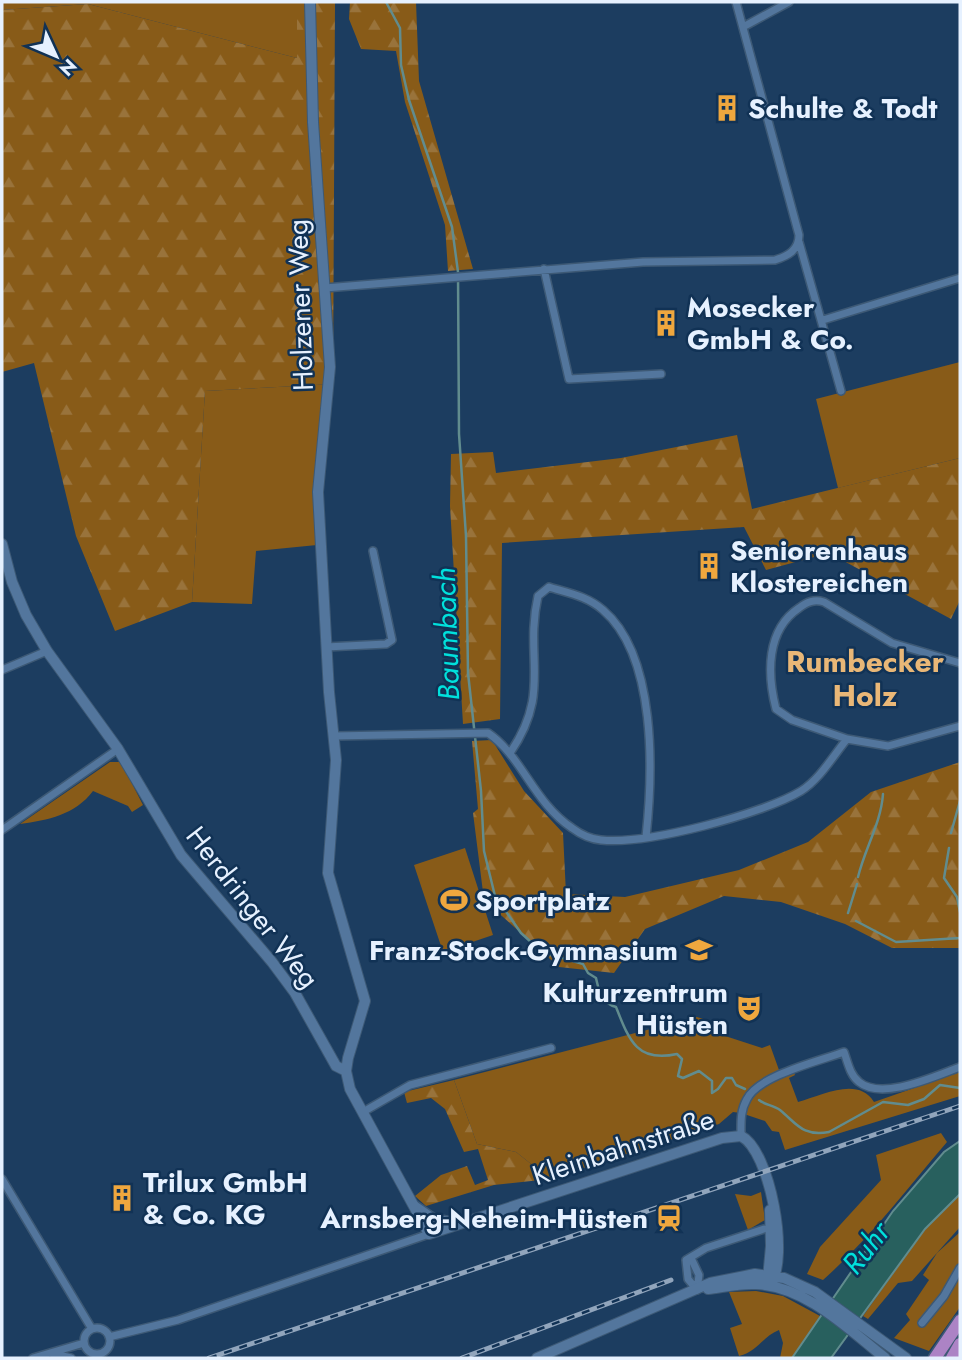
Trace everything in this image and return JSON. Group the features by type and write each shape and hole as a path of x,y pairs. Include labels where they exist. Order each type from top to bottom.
{"highway":[{"path":"935,1358 960,1321"}],"main road":[{"name":"Holzener Weg","path":"310,2 313,122 330,380 318,492 336,786 328,873 365,1001 346,1072"},
{"name":"Herdringer Weg","path":"2,544 12,582 26,615 47,651 118,749 181,855 295,993 336,1066 346,1072 350,1089 429,1234"},
{"name":"Kleinbahnstraße","path":"429,1234 722,1138 741,1136 753,1148 778,1224 775,1280"},
{"path":"537,1358 697,1290 775,1280 906,1358"},
{"path":"862,1334 885,1358"}],"street":[{"path":"736,2 841,391"},
{"path":"743,27 789,2"},
{"path":"325,288 643,262 775,260 788,256 799,241"},
{"path":"544,270 569,379 661,374"},
{"path":"823,320 960,278"},
{"path":"326,647 386,644 392,640 373,551"},
{"path":"510,753 525,731 534,700 538,596 549,587 588,598 604,610 621,631 636,667 650,747 651,794 646,837"},
{"path":"960,663 892,643 824,602 816,600 801,606 783,622 775,638 771,665 776,709 792,720 847,739 887,746 960,726"},
{"path":"2,670 47,651"},
{"path":"334,736 488,733 510,753 528,783 570,827 603,841 646,837 700,826 794,794 816,779 847,739"},
{"path":"2,830 118,749"},
{"path":"363,1112 410,1085 551,1048"},
{"path":"741,1136 741,1114 752,1091 786,1073 844,1052 852,1075 860,1084 892,1090 960,1067"},
{"path":"2,1179 92,1329"},
{"path":"413,1203 435,1218 462,1223"},
{"path":"689,1259 706,1248 764,1229"},
{"name":"Kleinbahnstraße","path":"109,1337 178,1320 429,1234"},
{"path":"689,1259 696,1266 697,1290"},
{"path":"689,1259 688,1279 697,1290"},
{"path":"922,1323 944,1296 960,1268"},
{"path":"92,1329 102,1329 109,1337 106,1349 98,1356 88,1350 84,1343 85,1337 92,1329"},
{"path":"33,1358 84,1343"},
{"path":"50,1353 71,1358"}],"green space":[{"path":"2,2 297,2 297,58 88,4 2,10"},
{"path":"297,2 335,2 333,384 205,391 192,602 115,631 76,536 34,363 2,372 2,10 88,4 297,58"},
{"path":"350,2 416,2 419,81 473,269 448,271 445,225 405,102 396,51 361,49 349,19"},
{"path":"960,362 960,458 838,488 816,399"},
{"path":"333,384 317,545 256,551 252,604 192,602 205,391"},
{"path":"737,435 752,509 960,458 960,600 951,619 829,553 766,570 744,527 502,543 500,719 463,724 450,506 451,454 493,452 496,473 621,458"},
{"path":"492,740 524,791 563,833 566,894 625,897 739,870 808,842 871,792 960,762 960,948 892,948 845,924 781,902 724,896 645,929 614,973 559,967 484,900 473,813 478,809 472,741"},
{"path":"110,762 121,762 143,805 132,812 128,806 93,791 69,811 51,818 20,824"},
{"name":"Sportplatz","path":"465,848 493,935 443,952 414,865"},
{"path":"697,1017 713,1022 719,1034 762,1048 770,1045 779,1070 749,1091 741,1113 733,1112 719,1124 550,1179 516,1152 477,1144 454,1080"},
{"path":"793,1071 795,1075 789,1078 798,1102 829,1092 850,1089 867,1094 874,1102 960,1072 960,1096 785,1150 779,1132 772,1131 765,1121 744,1114 756,1091"},
{"path":"454,1080 477,1144 516,1152 550,1179 494,1185 426,1206 415,1196 441,1175 467,1166 475,1185 488,1180 478,1149 464,1152 445,1109 431,1098 407,1103 404,1092"},
{"path":"941,1133 947,1142 856,1248 823,1280 807,1274 820,1247 881,1180 876,1155"},
{"path":"761,1192 765,1220 748,1230 735,1194 751,1196"},
{"path":"960,1194 960,1227 912,1281 898,1283 868,1319 863,1316 925,1229"},
{"path":"960,1232 960,1307 929,1351 894,1338 910,1320 906,1314 929,1280 923,1275 937,1253"},
{"path":"756,1291 783,1296 820,1316 793,1358 780,1358 783,1343 779,1330 751,1351 739,1356 730,1328 742,1324 729,1292"}],"shaded area":[{"path":"960,1141 960,1194 925,1229 831,1358 792,1358 893,1211 944,1152"}],"waterway":[{"name":"Baumbach","path":"386,2 400,28 401,65 409,100 452,227 458,272 459,434 466,536 468,673 481,791 484,851 495,896 521,933 542,952 583,964 588,973 596,978 604,999 616,1007 625,1030 636,1046 652,1055 677,1054 682,1059 678,1076 683,1078 699,1071 712,1081 712,1093 726,1078 732,1078 736,1085 745,1089"},
{"path":"858,877 879,815 883,794"},
{"path":"951,833 960,801"},
{"path":"949,848 944,878 957,897 960,912"},
{"path":"848,913 857,884"},
{"path":"856,921 896,942 960,938"},
{"name":"Baumbach","path":"759,1100 780,1110 801,1128 820,1133 829,1132 883,1102 908,1105 924,1099 940,1085 960,1088"}],"railway":[{"path":"209,1358 960,1106"},
{"path":"462,1358 671,1280"}],"place":[{"name":"Schulte & Todt","path":"727,108"},
{"name":"Mosecker GmbH & Co.","path":"666,323"},
{"name":"Seniorenhaus Klostereichen","path":"709,566"},
{"name":"Sportplatz","path":"454,900"},
{"name":"Franz-Stock-Gymnasium","path":"699,950"},
{"name":"Kulturzentrum Hüsten","path":"749,1008"},
{"name":"Trilux GmbH & Co. KG","path":"122,1198"},
{"name":"Arnsberg-Neheim-Hüsten","path":"669,1218"}],"district":[{"name":"Rumbecker Holz","path":"865,679"}],"water label":[{"name":"Ruhr","path":"866,1248"}]}
